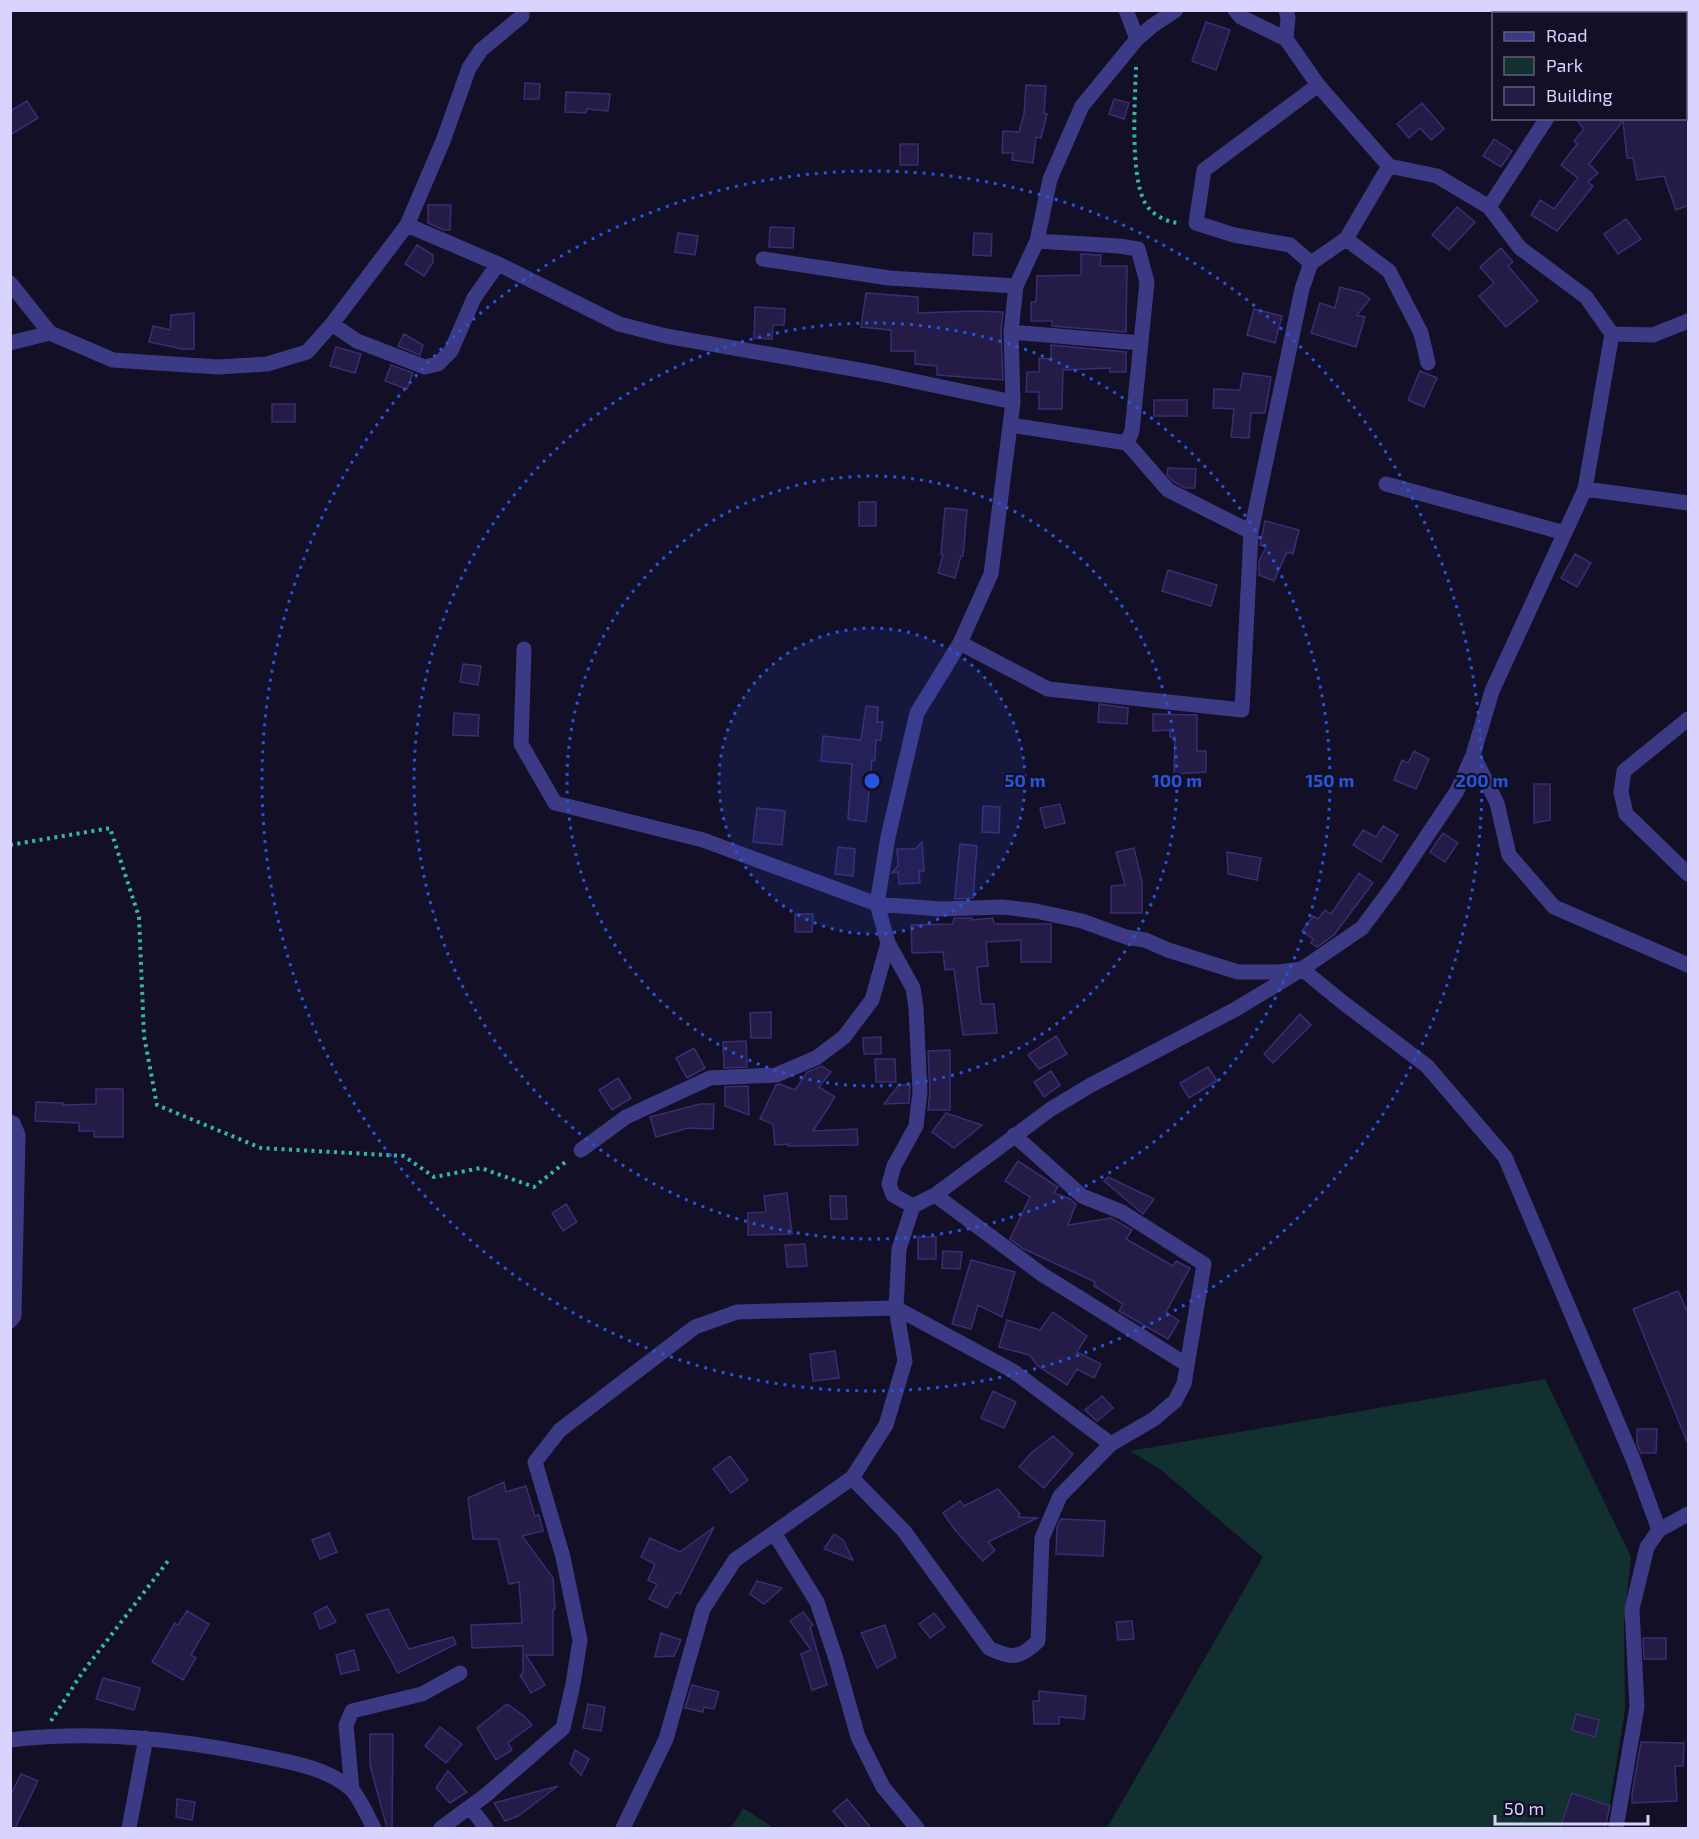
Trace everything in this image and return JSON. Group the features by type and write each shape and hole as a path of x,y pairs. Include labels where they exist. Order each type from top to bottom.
{"street":[{"path":"10,283 50,333 113,360 218,366 267,364 307,352 332,324 407,225 443,141 469,68 482,50 522,16 522,10"},
{"path":"1126,10 1137,39"},
{"path":"913,1206 893,1195 889,1184 894,1166 916,1126 920,1092 913,988 888,943 877,904 888,837 917,713 960,643 991,574 1013,402 1011,332 1016,286 1037,241 1050,179 1082,106 1137,39 1176,10"},
{"path":"622,1828 666,1739 703,1609 735,1560 852,1478 886,1425 904,1361 896,1308 899,1249 913,1206 935,1195 1014,1135 1091,1085 1236,1008 1302,969 1362,928 1457,791 1473,755 1492,691 1585,489 1612,334 1586,297 1520,248 1489,207 1437,176 1389,166 1318,85 1286,39 1241,17 1235,10"},
{"path":"1286,10 1288,18 1286,39"},
{"path":"1311,262 1290,245 1234,235 1196,223 1204,170 1318,85"},
{"path":"1489,207 1546,120"},
{"path":"960,643 1048,689 1242,710 1251,532 1302,289 1311,262 1346,239 1389,166"},
{"path":"407,225 498,264 619,324 666,336 876,373 1013,402"},
{"path":"1346,239 1389,271 1421,333 1428,363"},
{"path":"1037,241 1138,249 1147,282 1132,431 1127,444"},
{"path":"763,258 889,278 1016,286"},
{"path":"332,324 357,341 425,367 438,364 451,351 474,298 498,264"},
{"path":"1612,334 1653,335 1689,321"},
{"path":"1011,332 1141,343"},
{"path":"10,343 50,333"},
{"path":"1010,425 1127,444 1168,490 1251,532"},
{"path":"1386,484 1565,533"},
{"path":"1585,489 1689,503"},
{"path":"524,649 520,744 555,803 703,840 877,904 940,909 1004,907 1036,911 1082,921 1126,937 1145,940 1168,950 1238,972 1278,972 1302,969 1427,1066 1505,1157 1633,1460 1659,1530"},
{"path":"1689,718 1624,771 1621,792 1626,814 1689,874"},
{"path":"1473,755 1497,803 1509,855 1554,907 1689,965"},
{"path":"581,1150 626,1117 710,1078 776,1075 816,1058 844,1036 872,1000 888,943"},
{"path":"10,1122 13,1123 18,1135 14,1316 10,1321"},
{"path":"852,1478 904,1531 989,1648 1006,1657 1028,1652 1038,1641 1042,1538 1060,1496 1111,1444 1154,1419 1175,1401 1184,1384 1185,1364 1204,1264 1122,1212 1082,1196 1014,1135"},
{"path":"935,1195 1043,1275 1185,1364"},
{"path":"441,1828 470,1807 563,1728 580,1640 563,1557 535,1462 560,1430 694,1328 737,1312 896,1308 1013,1371 1111,1444"},
{"path":"1616,1828 1637,1707 1632,1609 1647,1546 1659,1530 1689,1514"},
{"path":"774,1533 817,1602 858,1737 883,1787 917,1828"},
{"path":"374,1828 352,1790 346,1725 352,1711 422,1694 460,1673"},
{"path":"10,1740 41,1737 146,1738 208,1745 320,1770 352,1790"},
{"path":"129,1828 146,1738"},
{"path":"470,1807 486,1828"}],"path":[{"path":"1137,39 1135,143 1138,185 1144,203 1158,216 1171,223 1196,223"},
{"path":"10,845 110,828 139,917 144,1036 157,1105 261,1148 404,1156 434,1177 482,1168 534,1187 581,1150"},
{"path":"41,1737 82,1673 168,1561"}],"green space":[{"path":"1545,1379 1631,1557 1624,1623 1625,1710 1606,1828 1107,1828 1263,1557 1161,1470 1130,1451"},
{"path":"743,1808 774,1828 731,1828"}],"building":[{"path":"1206,22 1230,30 1216,70 1192,61"},
{"path":"525,83 540,84 539,99 524,99"},
{"path":"1026,85 1046,86 1044,113 1047,114 1041,138 1036,137 1033,163 1012,160 1013,153 1002,153 1003,131 1019,132 1024,114"},
{"path":"566,92 610,94 608,111 587,109 586,113 565,112"},
{"path":"1114,99 1129,103 1124,119 1109,114"},
{"path":"27,101 38,118 10,135 10,111"},
{"path":"1422,103 1444,129 1431,140 1420,128 1409,138 1397,124"},
{"path":"1689,118 1689,205 1676,210 1664,176 1637,180 1633,158 1627,158 1623,121 1589,164 1598,173 1588,182 1593,186 1557,231 1531,215 1540,200 1554,209 1578,178 1561,165 1577,144 1574,141 1584,129 1577,120 1687,120"},
{"path":"1494,139 1512,151 1501,167 1483,156"},
{"path":"900,144 918,144 918,165 900,165"},
{"path":"428,205 451,205 450,230 443,230 428,223"},
{"path":"1457,207 1475,222 1449,250 1432,235"},
{"path":"1626,219 1641,239 1618,254 1604,234"},
{"path":"770,227 794,228 793,248 769,247"},
{"path":"678,233 698,236 695,255 675,252"},
{"path":"974,233 992,234 991,256 973,255"},
{"path":"417,245 433,255 433,262 424,276 405,264"},
{"path":"1501,248 1513,262 1508,266 1538,301 1506,327 1479,296 1494,283 1480,267"},
{"path":"1081,254 1101,255 1100,266 1127,266 1126,332 1052,326 1052,321 1031,321 1031,302 1036,302 1037,276 1081,275"},
{"path":"1340,287 1362,293 1370,299 1357,315 1365,317 1356,347 1311,333 1320,303 1335,308"},
{"path":"866,293 918,297 918,313 1003,312 1001,332 1003,380 937,375 937,366 915,364 915,351 891,351 891,330 861,327"},
{"path":"755,307 785,309 784,325 773,325 772,339 754,338"},
{"path":"1254,309 1282,316 1275,343 1247,335"},
{"path":"194,313 194,349 149,342 153,326 170,330 171,315"},
{"path":"404,334 423,345 420,355 398,346"},
{"path":"1051,345 1126,352 1126,372 1110,372 1110,368 1063,370 1062,409 1039,409 1039,392 1026,392 1027,372 1039,372 1039,358 1051,359"},
{"path":"336,347 361,354 355,373 330,366"},
{"path":"391,365 413,373 407,389 385,381"},
{"path":"1420,371 1437,378 1424,407 1408,400"},
{"path":"1243,373 1271,377 1265,413 1251,413 1249,438 1231,437 1234,409 1213,408 1214,389 1240,390"},
{"path":"1154,400 1187,400 1187,416 1154,416"},
{"path":"272,404 295,404 295,422 272,422"},
{"path":"1168,468 1196,469 1195,488 1185,488 1174,482 1167,475"},
{"path":"859,502 876,502 876,526 859,526"},
{"path":"945,508 967,510 963,556 961,556 955,578 938,573 943,555 941,554"},
{"path":"1265,521 1299,530 1293,554 1287,552 1274,581 1259,575 1259,561 1266,547 1260,545"},
{"path":"1575,554 1591,563 1577,587 1561,578"},
{"path":"1168,570 1217,585 1211,606 1162,591"},
{"path":"463,664 481,666 478,685 460,682"},
{"path":"1099,704 1128,708 1127,724 1098,722"},
{"path":"866,706 878,707 877,722 883,722 881,740 876,740 875,760 872,760 866,822 848,819 852,764 821,761 823,736 861,740"},
{"path":"454,713 479,715 478,736 453,735"},
{"path":"1153,714 1197,715 1197,751 1206,751 1206,772 1174,774 1175,737 1170,737 1170,730 1153,731"},
{"path":"1414,751 1429,759 1416,789 1394,780 1402,760 1408,763"},
{"path":"1534,784 1550,784 1550,820 1534,823"},
{"path":"1060,804 1065,823 1045,828 1040,808"},
{"path":"983,806 1000,807 999,833 982,832"},
{"path":"757,808 785,811 782,845 753,842"},
{"path":"1383,826 1398,835 1381,862 1353,845 1363,830 1376,837"},
{"path":"1443,833 1458,843 1445,862 1430,852"},
{"path":"922,842 924,871 919,871 920,883 899,884 898,872 892,873 898,866 897,849 915,849"},
{"path":"960,844 977,846 973,898 955,899"},
{"path":"838,847 855,849 853,876 835,874"},
{"path":"1134,848 1142,882 1142,913 1111,913 1111,886 1125,885 1116,852"},
{"path":"1227,852 1261,858 1257,880 1228,874"},
{"path":"1359,873 1373,883 1334,935 1317,947 1311,943 1313,939 1302,931 1313,916 1318,919 1325,910 1331,914"},
{"path":"795,914 813,914 812,932 795,932"},
{"path":"954,918 972,918 972,920 993,918 994,924 1051,924 1051,962 1021,962 1021,940 986,942 988,966 977,967 981,1004 994,1004 997,1033 963,1035 954,969 945,970 943,952 912,953 911,925 953,924"},
{"path":"771,1012 771,1038 751,1038 750,1013"},
{"path":"1300,1014 1311,1025 1273,1063 1264,1054"},
{"path":"1056,1036 1067,1054 1039,1069 1028,1055"},
{"path":"881,1037 881,1054 864,1054 863,1038"},
{"path":"746,1041 747,1067 724,1068 723,1042"},
{"path":"694,1048 705,1068 687,1078 676,1058"},
{"path":"950,1050 950,1110 928,1110 930,1092 928,1051"},
{"path":"875,1059 895,1059 896,1082 876,1082"},
{"path":"822,1066 831,1072 819,1087 835,1097 813,1131 857,1129 858,1145 775,1145 773,1124 760,1119 776,1085 780,1084 795,1090 807,1072"},
{"path":"1208,1067 1217,1081 1189,1098 1180,1083"},
{"path":"1051,1071 1060,1085 1044,1097 1034,1082"},
{"path":"618,1078 631,1098 612,1110 599,1090"},
{"path":"899,1085 910,1085 909,1103 884,1104"},
{"path":"748,1086 749,1115 725,1106 725,1087"},
{"path":"96,1089 123,1089 123,1137 94,1137 94,1131 79,1131 79,1123 35,1121 36,1102 63,1103 63,1105 96,1104"},
{"path":"700,1104 714,1104 713,1129 688,1128 656,1137 650,1117"},
{"path":"946,1113 982,1125 954,1148 932,1132"},
{"path":"1018,1161 1058,1187 1054,1193 1076,1204 1068,1225 1111,1218 1132,1230 1126,1239 1173,1266 1176,1261 1190,1268 1166,1312 1179,1321 1168,1339 1119,1311 1123,1304 1094,1286 1095,1282 1022,1248 1010,1239 1030,1197 1005,1181"},
{"path":"1108,1177 1154,1199 1143,1214 1104,1181"},
{"path":"787,1193 792,1234 748,1235 748,1213 766,1212 764,1196"},
{"path":"830,1196 846,1196 847,1219 831,1219"},
{"path":"566,1204 577,1222 563,1231 552,1213"},
{"path":"918,1237 936,1237 936,1259 918,1259"},
{"path":"805,1244 807,1266 787,1267 785,1245"},
{"path":"943,1251 962,1252 960,1269 942,1268"},
{"path":"971,1260 1015,1272 1002,1317 978,1305 971,1329 952,1324"},
{"path":"1678,1291 1689,1315 1688,1444 1633,1309"},
{"path":"1053,1312 1087,1336 1077,1352 1101,1364 1094,1378 1077,1369 1067,1385 1038,1366 1029,1355 999,1347 1007,1320 1040,1330"},
{"path":"835,1351 839,1378 813,1381 810,1354"},
{"path":"993,1391 1016,1402 1004,1428 981,1418"},
{"path":"1102,1396 1113,1408 1097,1421 1085,1410"},
{"path":"1637,1429 1657,1429 1656,1453 1641,1453 1637,1444"},
{"path":"1053,1436 1073,1454 1044,1488 1019,1467 1031,1453"},
{"path":"730,1456 748,1480 731,1493 713,1469"},
{"path":"504,1482 506,1492 526,1486 535,1516 539,1515 543,1531 522,1536 553,1578 555,1609 553,1610 553,1655 526,1655 545,1685 531,1693 520,1675 523,1673 523,1646 472,1648 471,1625 522,1623 519,1582 509,1584 498,1539 473,1539 468,1498"},
{"path":"998,1489 1020,1514 1018,1517 1037,1518 988,1542 995,1550 983,1561 943,1513 960,1501 964,1506"},
{"path":"1061,1519 1105,1521 1103,1556 1056,1554 1057,1527"},
{"path":"714,1527 680,1594 676,1592 667,1608 649,1599 657,1584 648,1580 655,1564 641,1557 650,1538 680,1552"},
{"path":"329,1533 337,1552 320,1559 312,1540"},
{"path":"834,1534 843,1540 853,1560 824,1549"},
{"path":"757,1581 782,1588 764,1604 750,1594"},
{"path":"327,1606 336,1622 320,1629 314,1613"},
{"path":"388,1609 409,1649 453,1637 456,1644 398,1673 366,1615"},
{"path":"187,1611 209,1624 191,1655 196,1658 183,1680 152,1662 175,1623 178,1625"},
{"path":"803,1612 813,1625 810,1627 827,1685 812,1690 801,1654 811,1650 790,1621"},
{"path":"934,1613 945,1627 930,1638 919,1624"},
{"path":"1132,1621 1134,1639 1118,1640 1116,1622"},
{"path":"885,1625 896,1657 877,1668 861,1633"},
{"path":"661,1633 681,1640 674,1656 655,1657"},
{"path":"1643,1638 1666,1638 1666,1659 1644,1659"},
{"path":"354,1650 359,1670 341,1674 336,1655"},
{"path":"103,1678 140,1688 134,1710 96,1699"},
{"path":"692,1685 719,1692 714,1709 704,1707 703,1712 685,1708"},
{"path":"1039,1691 1086,1696 1084,1719 1059,1717 1059,1724 1034,1724 1033,1701 1039,1701"},
{"path":"507,1704 532,1725 508,1743 512,1750 496,1760 477,1728"},
{"path":"588,1704 605,1707 601,1731 583,1728"},
{"path":"1576,1714 1599,1720 1595,1737 1572,1730"},
{"path":"440,1727 462,1744 446,1763 425,1746"},
{"path":"370,1734 393,1734 392,1828 387,1828 370,1765"},
{"path":"1641,1742 1684,1743 1683,1766 1675,1766 1677,1801 1632,1803"},
{"path":"575,1750 589,1759 581,1775 570,1764"},
{"path":"448,1771 467,1792 450,1803 436,1788"},
{"path":"21,1774 38,1781 15,1828 10,1828 10,1796"},
{"path":"558,1786 518,1816 505,1821 494,1803"},
{"path":"1572,1793 1610,1806 1605,1828 1560,1828"},
{"path":"177,1799 195,1802 192,1820 176,1817"},
{"path":"847,1799 871,1828 848,1828 833,1811"}]}
